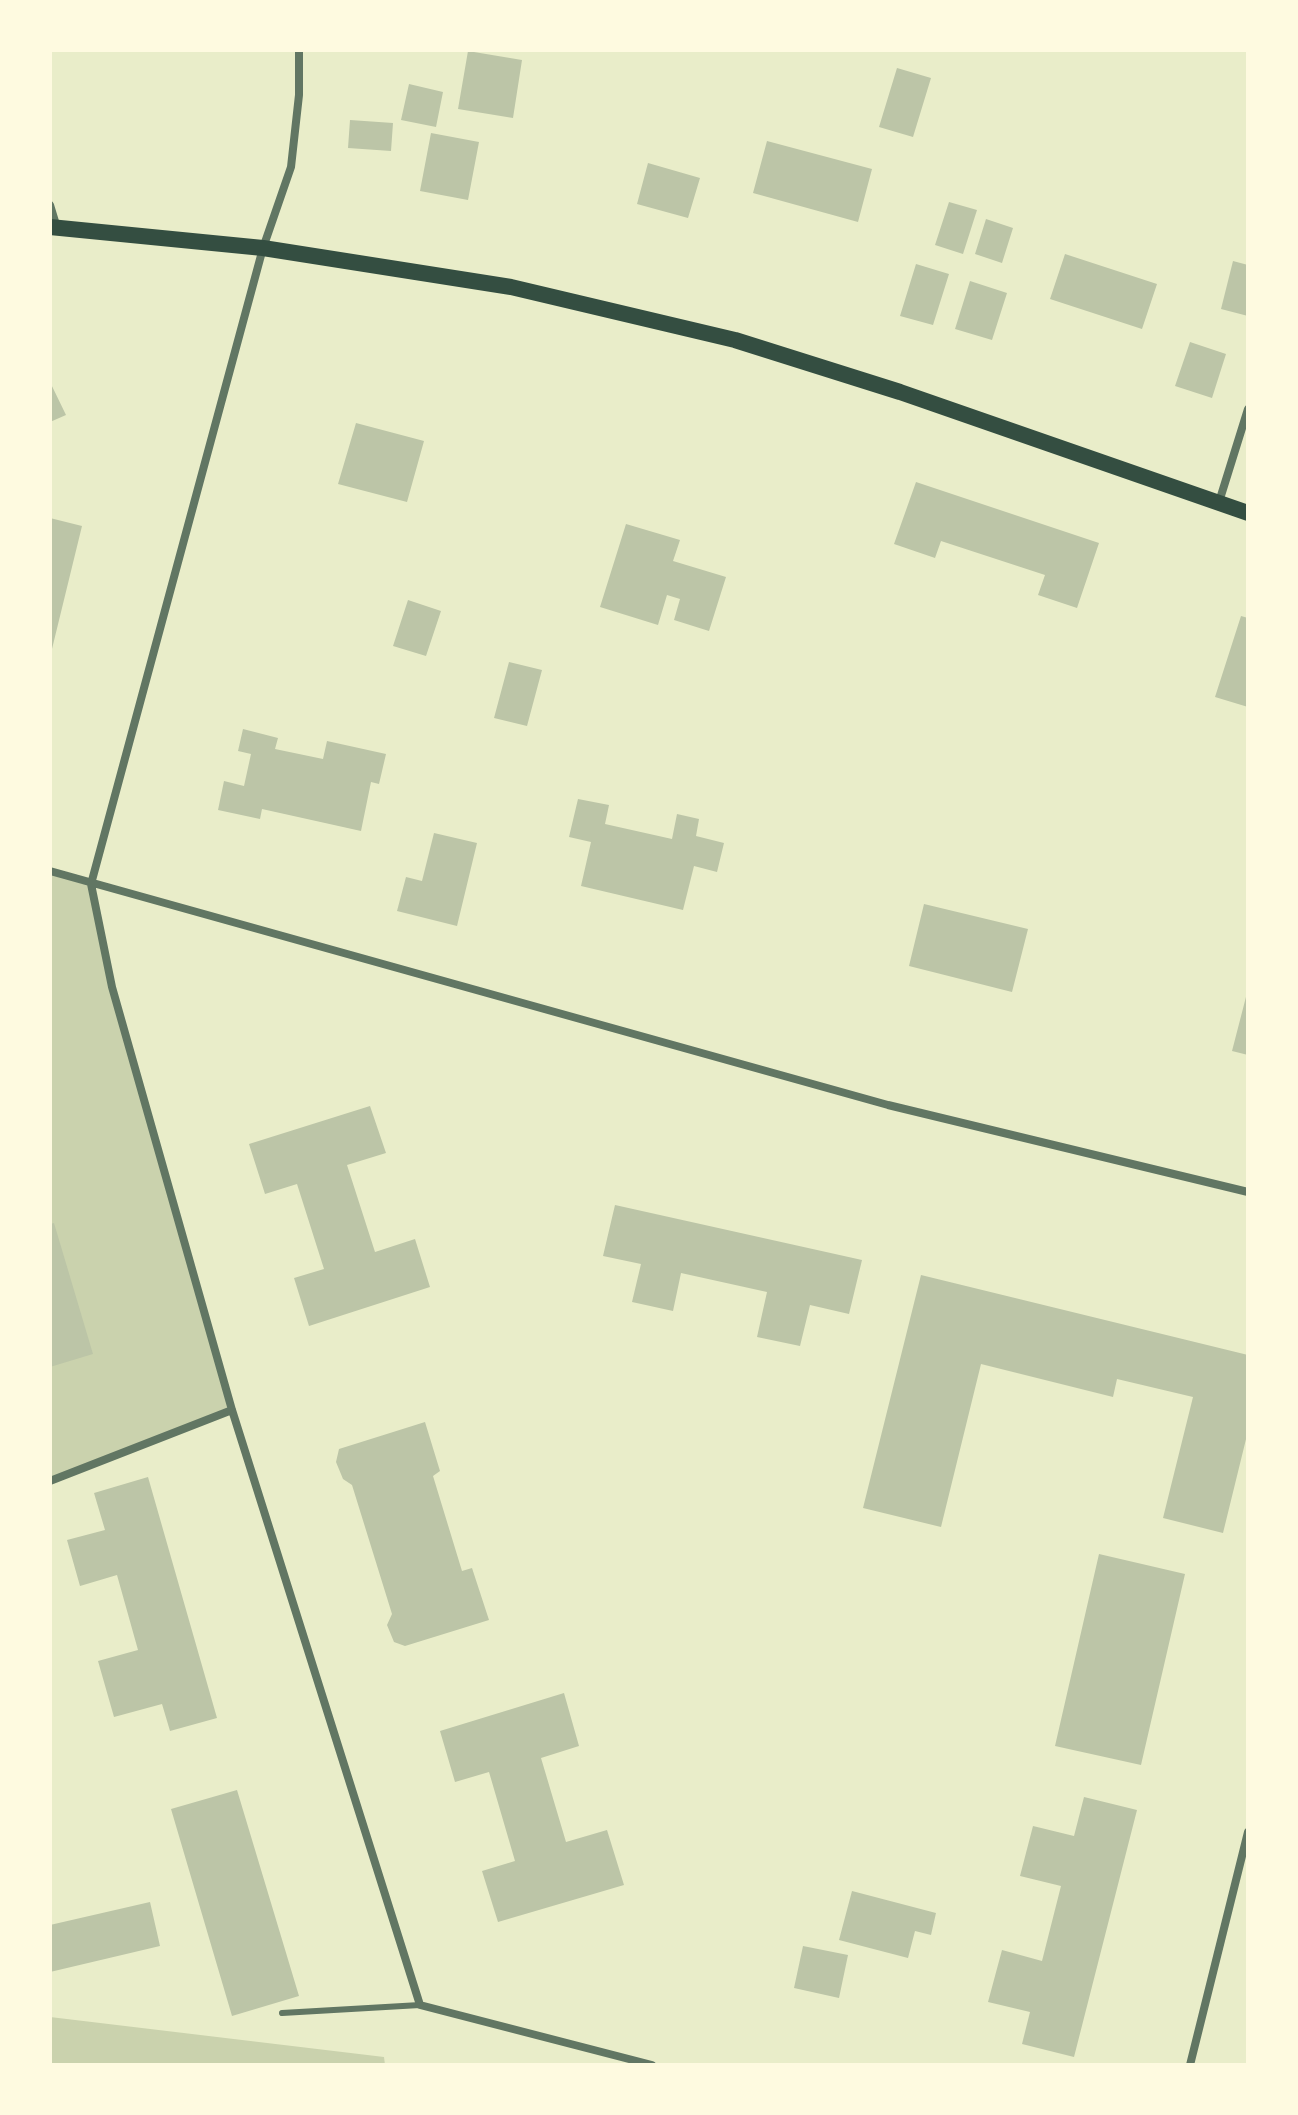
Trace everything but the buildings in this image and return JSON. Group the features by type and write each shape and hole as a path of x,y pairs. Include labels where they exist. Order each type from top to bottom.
{"main road":[{"path":"54,228 263,248 511,287 735,340 900,392 1248,513"}],"street":[{"path":"299,50 299,95 291,167 263,248 91,884 112,987 232,1410 420,2005 652,2065"},
{"path":"50,205 54,228"},
{"path":"1219,503 1248,409"},
{"path":"50,871 888,1105 1248,1192"},
{"path":"50,1481 232,1410"},
{"path":"1190,2065 1248,1832"}],"lane":[{"path":"282,2013 420,2005"}],"green space":[{"path":"50,871 91,884 112,987 232,1410 50,1481"},
{"path":"50,2017 384,2057 385,2065 50,2065"}]}
